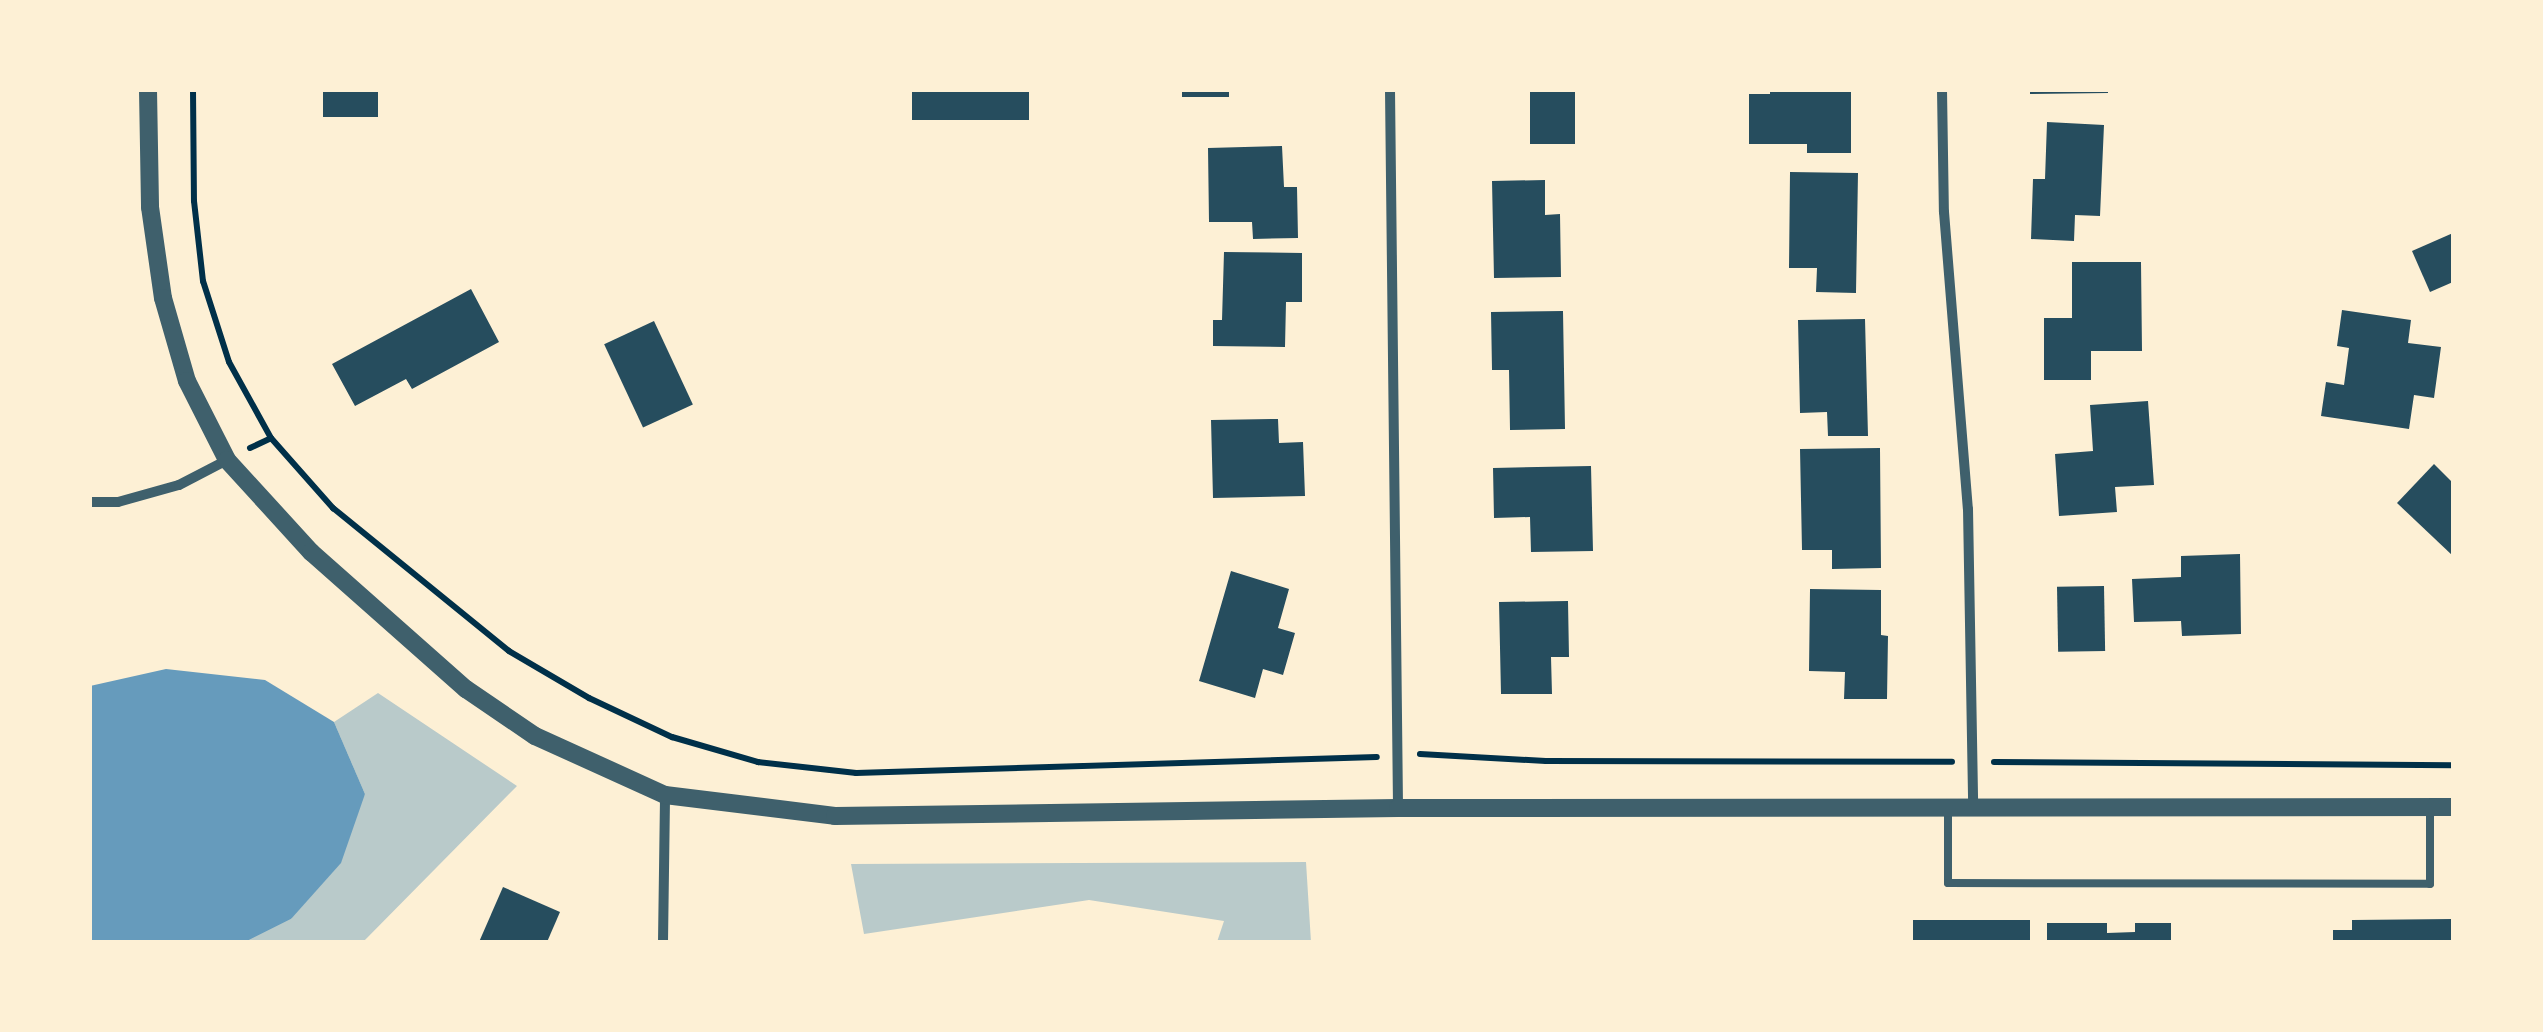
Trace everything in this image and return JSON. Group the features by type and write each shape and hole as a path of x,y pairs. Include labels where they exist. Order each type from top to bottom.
{"street":[{"path":"148,90 150,207 163,298 187,382 227,460 310,552 466,689 535,736 665,795 836,816 1398,808 2453,806"},
{"path":"1390,90 1398,808"},
{"path":"1942,90 1944,212 1968,508 1973,809"},
{"path":"90,502 118,502 179,484 227,460"},
{"path":"663,942 665,795"}],"lane":[{"path":"1948,809 1948,882 2430,884 2430,806"}],"path":[{"path":"193,90 194,200 203,282 230,362 271,438 334,508 509,652 589,698 672,738 741,757 856,773 1398,756 1546,762 2453,764"}],"shaded area":[{"path":"378,693 517,786 363,942 245,942 291,919 365,794 334,722"},
{"path":"1306,862 1311,942 1217,942 1224,921 1089,900 864,934 851,864"}],"water":[{"path":"166,669 265,680 334,722 365,794 341,863 291,919 245,942 90,942 90,686"}],"building":[{"path":"323,90 378,90 378,117 323,117"},
{"path":"912,90 1029,90 1029,120 912,120"},
{"path":"1182,90 1229,90 1229,97 1182,97"},
{"path":"1530,90 1575,90 1575,144 1530,144"},
{"path":"1770,90 1851,90 1851,153 1807,153 1807,144 1749,144 1749,94 1770,94"},
{"path":"2030,90 2108,90 2108,93 2030,94"},
{"path":"2047,122 2104,125 2100,216 2075,215 2074,241 2031,239 2033,179 2045,179"},
{"path":"1282,146 1284,187 1297,187 1298,238 1253,239 1252,222 1209,222 1208,148"},
{"path":"1790,172 1858,173 1856,293 1816,292 1817,268 1789,268"},
{"path":"1545,180 1545,215 1560,214 1561,277 1494,278 1492,181"},
{"path":"2453,233 2453,282 2430,292 2412,251"},
{"path":"1224,252 1302,253 1302,302 1286,302 1285,347 1213,346 1213,320 1222,320"},
{"path":"2072,262 2141,262 2142,351 2091,351 2091,380 2044,380 2044,318 2072,318"},
{"path":"471,289 499,342 412,389 406,379 355,406 332,364"},
{"path":"2342,310 2411,320 2408,343 2441,347 2434,398 2414,395 2409,429 2321,416 2326,382 2344,385 2349,348 2337,346"},
{"path":"1563,311 1565,429 1510,430 1509,370 1492,370 1491,312"},
{"path":"1865,319 1868,436 1828,436 1827,412 1800,413 1798,320"},
{"path":"654,321 693,404 643,428 604,344"},
{"path":"2148,401 2154,485 2115,487 2117,512 2059,516 2055,454 2093,451 2090,405"},
{"path":"1278,419 1279,443 1303,442 1305,496 1213,498 1211,420"},
{"path":"1880,448 1881,568 1832,569 1832,550 1802,550 1800,449"},
{"path":"2434,464 2453,483 2453,556 2397,503"},
{"path":"1591,466 1593,551 1531,552 1530,517 1494,518 1493,468"},
{"path":"2240,554 2241,634 2182,636 2181,621 2134,622 2132,579 2181,577 2181,556"},
{"path":"1231,571 1289,589 1278,628 1295,633 1283,675 1263,669 1255,698 1199,681"},
{"path":"2104,586 2105,651 2058,652 2057,587"},
{"path":"1810,589 1881,590 1881,635 1888,636 1887,699 1844,699 1845,672 1809,671"},
{"path":"1568,601 1569,657 1551,657 1552,694 1501,694 1499,602"},
{"path":"503,887 560,912 547,942 479,942"},
{"path":"2453,919 2453,942 2333,942 2333,930 2352,930 2352,920"},
{"path":"1913,920 2030,920 2030,942 1913,942"},
{"path":"2047,923 2107,923 2107,933 2135,932 2135,923 2171,923 2171,942 2047,942"}]}
